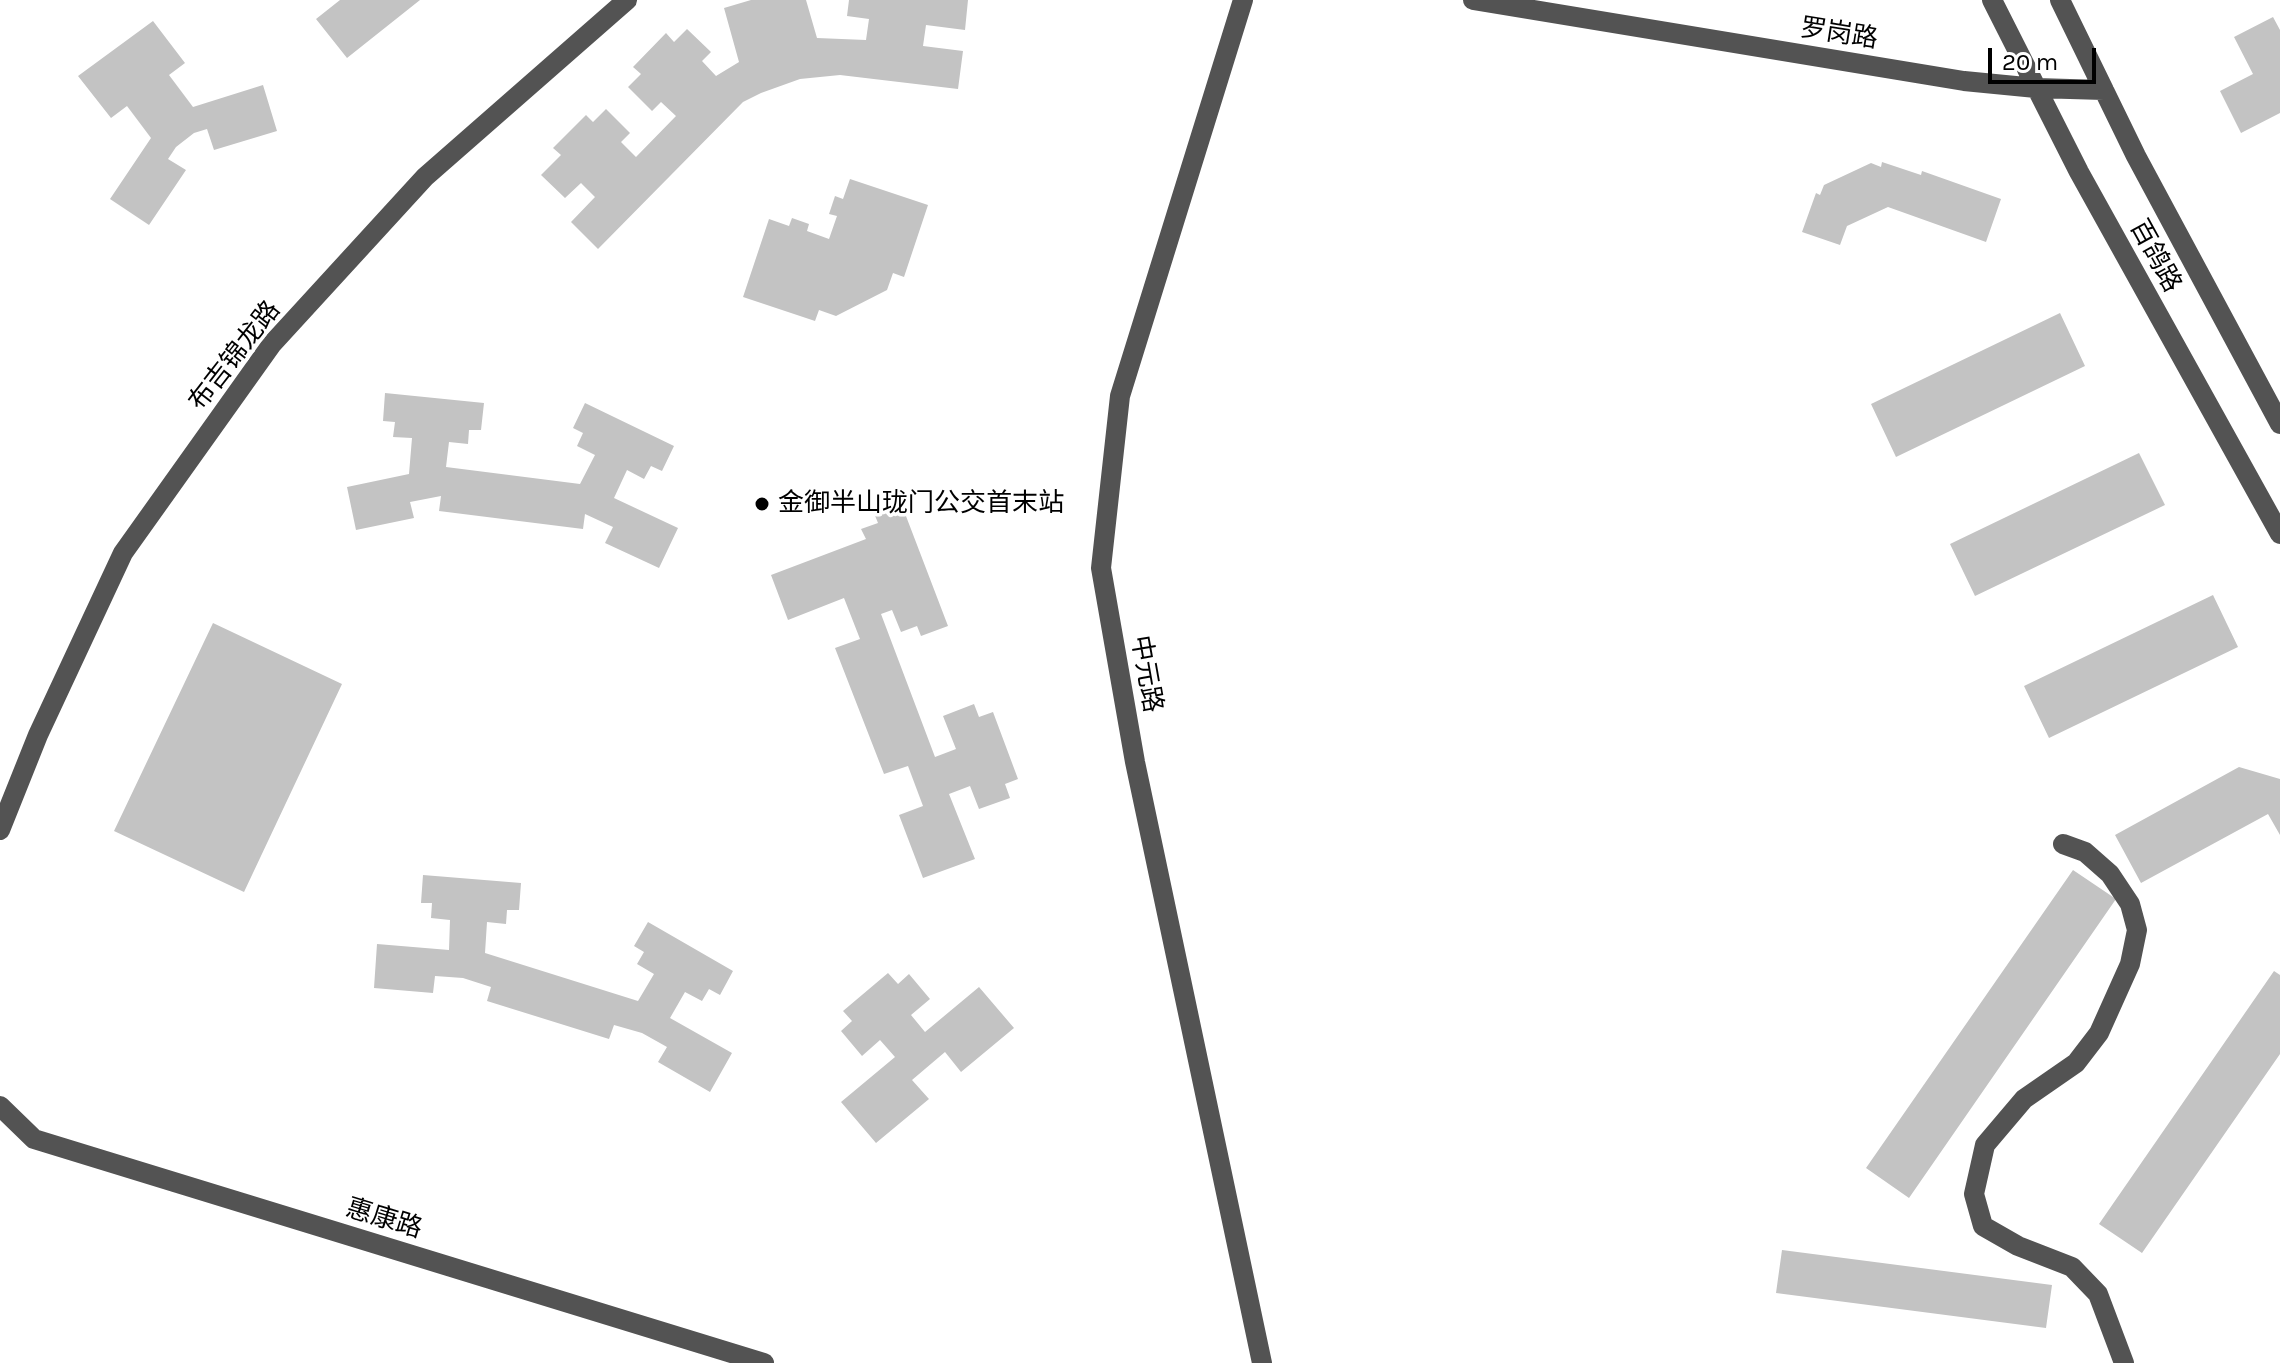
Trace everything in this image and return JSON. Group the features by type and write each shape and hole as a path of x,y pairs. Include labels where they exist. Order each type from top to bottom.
{"street":[{"name":"布吉锦龙路","path":"0,830 38,735 123,553 272,344 425,177 627,0"},
{"name":"中元路","path":"1243,0 1120,396 1101,568 1135,762 1262,1363"},
{"name":"罗岗路","path":"1473,0 1964,81 2104,90"},
{"name":"百鸽路","path":"1992,0 2087,186 2280,534"},
{"name":"百鸽路","path":"2060,0 2136,156 2280,424"},
{"path":"2063,844 2085,852 2110,874 2130,904 2137,930 2130,964 2099,1033 2076,1063 2024,1099 1985,1145 1974,1194 1983,1226 2018,1246 2072,1267 2098,1294 2124,1363"},
{"name":"惠康路","path":"0,1106 34,1139 764,1363"}],"building":[{"path":"340,0 420,0 347,58 316,19"},
{"path":"751,0 806,0 817,38 866,40 869,19 847,16 849,0 968,0 965,30 926,25 923,46 963,51 958,89 840,75 800,79 761,93 743,102 598,249 571,222 595,197 581,183 565,198 541,175 561,155 553,148 586,115 593,122 606,109 630,133 621,142 636,157 676,116 661,102 652,111 628,87 641,74 633,67 666,33 674,42 687,29 711,52 702,61 716,76 739,62 724,8"},
{"path":"2273,17 2280,30 2280,113 2241,133 2220,91 2253,74 2234,37"},
{"path":"153,21 185,63 169,75 193,107 263,85 277,131 214,150 207,129 194,133 176,147 168,159 186,170 149,225 110,199 151,138 127,106 111,118 78,76"},
{"path":"1882,162 1921,175 1922,171 2001,199 1986,242 1888,207 1847,226 1840,245 1802,232 1816,193 1820,195 1824,185 1871,163 1881,167"},
{"path":"850,179 928,205 904,277 893,273 887,290 836,316 819,310 815,321 743,297 769,219 789,226 792,218 809,224 807,231 829,239 837,216 829,214 835,196 843,199"},
{"path":"2060,313 2085,366 1896,457 1871,404"},
{"path":"385,393 484,403 481,430 469,430 468,444 449,442 446,467 580,484 595,455 577,446 583,433 573,428 585,403 674,446 662,471 651,466 644,479 627,470 614,498 678,528 659,568 605,543 613,527 585,514 583,529 439,511 441,496 410,502 414,518 356,530 347,487 409,474 412,438 393,437 395,422 383,421"},
{"path":"2139,453 2165,505 1975,596 1950,544"},
{"path":"901,503 948,626 921,636 917,626 901,632 892,610 881,614 935,757 956,749 943,716 974,704 979,717 993,712 1018,779 1005,784 1010,798 979,809 970,786 949,794 975,859 923,878 899,815 923,806 908,766 884,774 835,648 860,639 844,598 788,620 771,575 866,539 861,529 878,523 874,513"},
{"path":"2213,595 2238,647 2049,738 2024,686"},
{"path":"213,623 342,684 244,892 114,831"},
{"path":"2239,767 2280,779 2280,835 2268,814 2141,883 2115,835"},
{"path":"2073,870 2116,899 1909,1198 1866,1168"},
{"path":"423,875 521,883 519,910 507,910 506,924 487,922 485,953 638,1001 654,974 637,964 644,952 634,946 648,922 733,971 720,995 709,989 702,1001 685,992 670,1018 732,1053 710,1092 658,1062 667,1047 642,1033 614,1025 609,1039 487,1001 491,987 463,978 435,976 433,993 374,988 377,944 449,950 450,920 431,918 432,903 421,903"},
{"path":"2274,971 2280,975 2280,1054 2142,1253 2099,1224"},
{"path":"888,973 898,984 909,974 930,999 911,1015 925,1032 979,987 1014,1028 961,1072 945,1052 912,1080 929,1099 876,1143 841,1102 895,1057 880,1040 862,1056 841,1031 852,1021 843,1011"},
{"path":"1782,1250 2052,1285 2046,1328 1776,1293"}],"place":[{"name":"金御半山珑门公交首末站","path":"762,504"}]}
